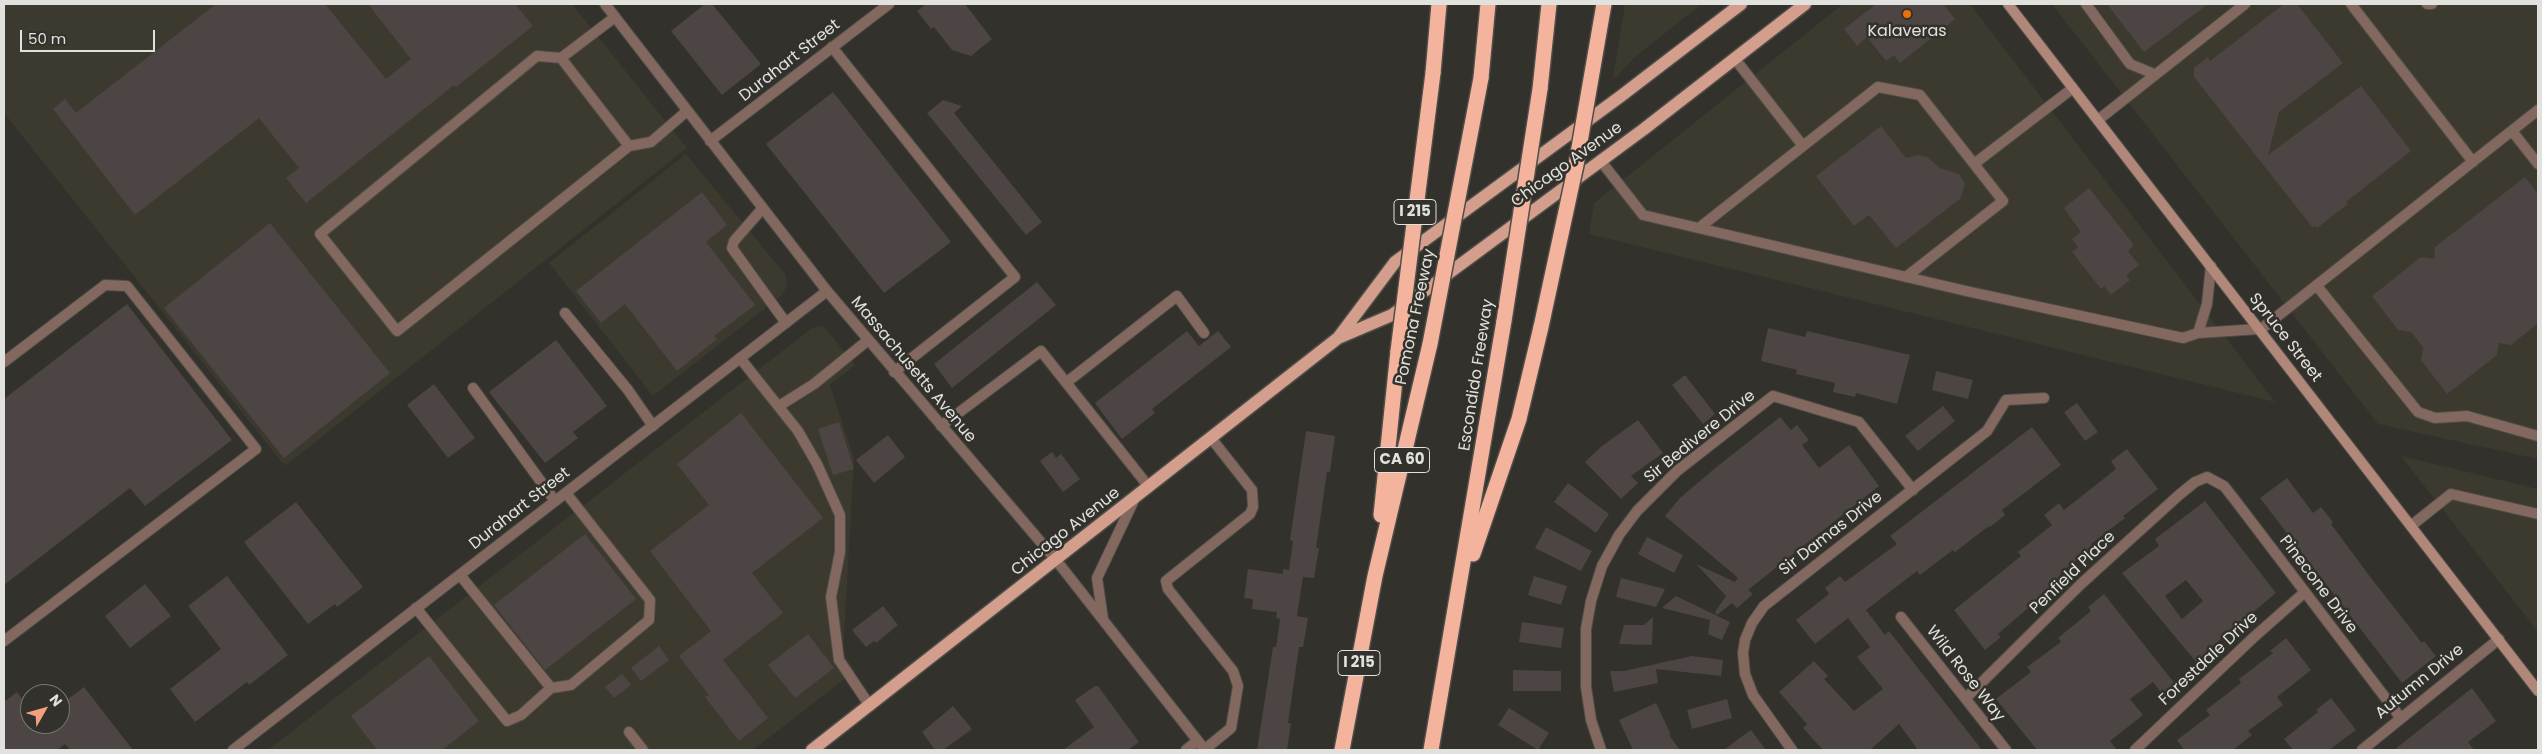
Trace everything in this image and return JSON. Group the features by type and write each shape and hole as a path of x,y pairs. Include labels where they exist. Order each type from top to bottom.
{"highway":[{"name":"I 215","path":"1342,750 1375,576 1398,351 1433,73 1439,4"},
{"name":"Pomona Freeway","path":"1375,576 1430,344 1481,78 1488,4"},
{"name":"Escondido Freeway","path":"1431,750 1504,321 1540,89 1549,4"},
{"path":"1458,595 1519,419 1576,166 1604,4"}],"main road":[{"name":"Chicago Avenue","path":"812,750 1338,338 1395,262 1621,96 1741,4"},
{"name":"Chicago Avenue","path":"1338,338 1392,315 1644,129 1805,4"},
{"name":"Spruce Street","path":"2008,4 2538,690"}],"street":[{"name":"Massachusetts Avenue","path":"605,4 762,209 867,341 1056,560 1204,750"},
{"name":"Durahart Street","path":"710,141 889,4"},
{"path":"2086,4 2130,64 2154,74"},
{"path":"2098,120 2245,4"},
{"path":"2351,4 2473,162"},
{"path":"2427,4 2432,4"},
{"path":"615,17 561,58 537,56 320,234 397,331 629,146 651,142 687,111"},
{"path":"832,47 1015,277 894,372"},
{"path":"561,58 629,146"},
{"path":"1735,59 1802,146"},
{"path":"1699,228 1878,86 1920,95 2003,201 1906,277"},
{"path":"1974,164 2073,88"},
{"path":"1600,160 1644,215 1906,277 2183,338 2198,333 2260,329 2538,110"},
{"path":"2512,131 2538,164"},
{"path":"762,209 734,241 732,248 786,323"},
{"path":"2198,333 2207,304 2211,266"},
{"path":"4,362 105,285 127,286 256,449 4,641"},
{"path":"2317,286 2418,412 2435,418 2467,416 2538,436"},
{"name":"Durahart Street","path":"233,750 827,291"},
{"path":"1067,382 1177,296 1204,333"},
{"path":"565,313 628,390 653,426"},
{"path":"779,406 814,384 867,341"},
{"path":"941,426 1039,352 1043,352 1149,487"},
{"path":"740,358 798,431 840,515 840,552 831,597 839,660 870,706"},
{"path":"473,388 555,501"},
{"name":"Sir Bedivere Drive","path":"1601,750 1591,720 1586,687 1586,629 1591,601 1602,566 1619,535 1643,504 1677,471 1773,396 1848,417 1859,422 1913,490"},
{"name":"Sir Damas Drive","path":"1792,750 1753,695 1745,674 1743,653 1752,623 1764,606 1987,431 2006,400 2044,398"},
{"path":"1204,750 1231,728 1238,686 1233,672 1168,589 1166,581 1250,514 1254,507 1252,490 1211,438"},
{"name":"Pinecone Drive","path":"2206,477 2224,486 2400,717"},
{"name":"Penfield Place","path":"1966,698 2081,584 2179,495 2195,482 2206,477"},
{"path":"416,608 507,721 522,715 551,688 571,685 649,620 650,600 566,493"},
{"path":"2412,525 2451,494 2538,514"},
{"path":"1103,620 1097,578 1135,498"},
{"path":"460,575 551,688"},
{"name":"Forestdale Drive","path":"2136,750 2254,637 2305,592"},
{"name":"Wild Rose Way","path":"1901,617 2006,750"},
{"name":"Autumn Drive","path":"2362,750 2400,717 2499,639"},
{"path":"629,732 643,750"},
{"path":"1186,750 1197,741"}],"shaded area":[{"path":"4,4 572,4 687,148 285,466 4,113"},
{"path":"1625,4 1702,4 1635,57 1613,80"},
{"path":"1843,4 1970,4 2275,402 1589,234 1594,203"},
{"path":"2052,4 2538,4 2538,459 2378,424"},
{"path":"686,154 785,274 787,286 782,295 653,396 549,263"},
{"path":"819,326 825,328 855,365 830,385 854,459 843,654 855,671 753,750 268,750 812,328"},
{"path":"2401,456 2538,489 2538,632"}],"building":[{"path":"216,4 325,4 386,79 411,59 368,4 515,4 533,26 456,87 454,85 306,203 286,178 299,168 259,118 135,215 53,109 65,99 76,113"},
{"path":"705,4 712,4 761,64 722,95 671,31"},
{"path":"926,4 965,4 992,39 971,56 952,50 934,27 931,29 917,11"},
{"path":"1876,4 1943,4 1955,19 1900,63 1894,55 1886,61 1867,37 1857,46 1844,29"},
{"path":"2107,4 2208,4 2144,52"},
{"path":"2284,4 2297,4 2343,63 2279,112 2268,155 2361,86 2411,151 2346,202 2348,204 2317,228 2315,226 2313,228 2194,77 2194,68 2208,57 2210,61"},
{"path":"833,92 951,242 884,293 766,144"},
{"path":"943,100 962,106 954,113 1042,222 1026,235 927,113"},
{"path":"1881,126 1906,158 1918,155 1927,157 1940,168 1959,174 1965,184 1960,199 1896,248 1869,215 1854,226 1816,176"},
{"path":"2525,177 2538,194 2538,323 2511,345 2499,343 2497,355 2447,394 2421,360 2423,347 2411,332 2398,330 2372,296 2421,257 2434,259 2435,247"},
{"path":"2089,188 2134,245 2128,251 2139,265 2126,275 2130,280 2111,295 2104,286 2101,289 2072,252 2078,247 2072,239 2081,232 2064,208"},
{"path":"702,192 727,225 706,242 755,305 714,336 717,339 677,371 625,304 601,323 576,291"},
{"path":"270,223 390,373 284,458 164,308"},
{"path":"1037,282 1056,305 952,388 934,364"},
{"path":"127,304 232,440 145,506 130,488 4,585 4,399"},
{"path":"1768,328 1805,337 1807,331 1910,355 1897,404 1856,393 1855,397 1833,392 1835,383 1796,374 1797,370 1761,361"},
{"path":"1187,331 1199,346 1218,331 1231,347 1152,409 1155,413 1122,439 1095,403"},
{"path":"556,340 607,406 573,432 578,438 545,463 489,392"},
{"path":"1936,371 1973,380 1968,399 1932,390"},
{"path":"1685,375 1715,414 1703,424 1672,385"},
{"path":"434,384 475,438 448,458 407,405"},
{"path":"2077,403 2098,432 2085,441 2064,412"},
{"path":"1943,406 1955,421 1918,451 1905,436"},
{"path":"741,413 823,518 752,573 783,613 723,660 768,718 739,741 705,697 709,695 679,656 711,631 650,551 709,505 677,464"},
{"path":"1780,417 1791,430 1797,425 1809,440 1802,445 1819,468 1849,445 1879,486 1748,590 1753,594 1737,608 1732,603 1717,615 1715,612 1726,596 1696,564 1735,582 1738,578 1665,516 1680,498"},
{"path":"1638,420 1663,453 1631,476 1638,483 1621,499 1585,462 1602,446"},
{"path":"839,422 854,469 833,475 818,429"},
{"path":"2032,427 2061,465 2002,510 2005,515 1990,527 1955,552 1953,550 1920,575 1917,571 1866,610 1885,635 1889,631 1982,750 1918,750 1899,724 1870,750 1823,750 1803,728 1807,724 1779,692 1814,661 1828,676 1824,679 1854,711 1883,689 1857,657 1870,647 1848,618 1815,644 1796,620 1829,594 1825,588 1840,576 1845,582 1897,544 1890,536"},
{"path":"1306,431 1335,436 1330,472 1327,472 1316,548 1319,548 1314,578 1303,577 1297,616 1308,618 1303,647 1299,647 1288,723 1291,723 1287,750 1257,750 1273,647 1276,647 1280,619 1276,618 1277,612 1252,609 1253,599 1244,598 1248,569 1283,574 1283,569 1289,570 1293,541 1290,540"},
{"path":"888,435 905,457 874,483 856,460"},
{"path":"2127,449 2158,489 2091,544 2093,547 2060,573 2063,578 1998,634 2001,637 1985,650 1954,610 2021,556 2018,552 2052,525 2044,515 2059,503 2064,510 2116,469 2111,461"},
{"path":"1052,452 1056,458 1061,454 1080,479 1063,492 1040,461"},
{"path":"2287,478 2313,513 2321,507 2333,522 2331,524 2371,578 2422,643 2424,641 2436,656 2402,683 2260,498"},
{"path":"1568,483 1609,514 1596,533 1554,502"},
{"path":"2205,501 2276,593 2210,648 2212,651 2197,663 2122,573 2159,546 2155,539","holes":["2186,580 2203,601 2182,619 2165,596"]},
{"path":"296,502 363,587 337,607 335,604 308,624 244,542"},
{"path":"1546,527 1592,551 1581,571 1535,548"},
{"path":"585,534 636,599 545,670 494,605"},
{"path":"1647,537 1683,555 1674,573 1638,554"},
{"path":"227,576 288,655 249,685 247,682 195,722 170,689 221,649 188,606"},
{"path":"1534,576 1567,586 1561,605 1528,595"},
{"path":"1621,578 1665,589 1656,607 1616,597"},
{"path":"145,584 171,616 130,648 105,616"},
{"path":"2104,594 2176,685 2163,695 2153,682 2130,699 2143,715 2110,741 2117,750 2037,750 1996,699 2031,672 2027,667 2061,642 2058,638 2091,611 2088,607"},
{"path":"1676,596 1730,622 1722,640 1708,634 1710,620 1662,608"},
{"path":"883,606 898,625 876,643 874,641 866,647 852,630"},
{"path":"1653,617 1652,645 1619,644 1624,625 1644,625"},
{"path":"1522,622 1564,628 1561,648 1519,642"},
{"path":"808,634 834,668 795,698 768,665"},
{"path":"2286,638 2311,670 2277,697 2283,705 2248,731 2252,735 2233,750 2184,750 2177,740 2210,715 2206,710 2241,683 2239,679 2273,653 2270,651"},
{"path":"659,646 669,660 641,681 631,668"},
{"path":"429,656 479,721 442,750 377,750 351,716"},
{"path":"1692,656 1723,660 1721,676 1656,669 1658,683 1614,692 1610,671 1624,671"},
{"path":"1513,670 1561,671 1561,691 1513,691"},
{"path":"622,674 631,685 614,698 605,687"},
{"path":"1095,686 1098,686 1139,742 1128,750 1063,750 1094,727 1075,700"},
{"path":"84,687 133,750 70,750 65,744 57,750 4,750 4,702 17,692 20,696 20,734 70,734 70,698"},
{"path":"2472,688 2496,721 2468,742 2474,750 2394,750"},
{"path":"2331,698 2356,730 2329,750 2293,750 2284,739 2318,712 2316,710"},
{"path":"1727,699 1732,718 1692,729 1687,710"},
{"path":"1656,703 1671,735 1669,735 1680,750 1633,750 1619,720"},
{"path":"953,706 972,729 943,750 935,750 922,732"},
{"path":"1509,708 1549,733 1538,750 1498,725"},
{"path":"1751,730 1766,750 1724,750 1741,737"}],"place":[{"name":"Kalaveras","path":"1907,14"}]}
